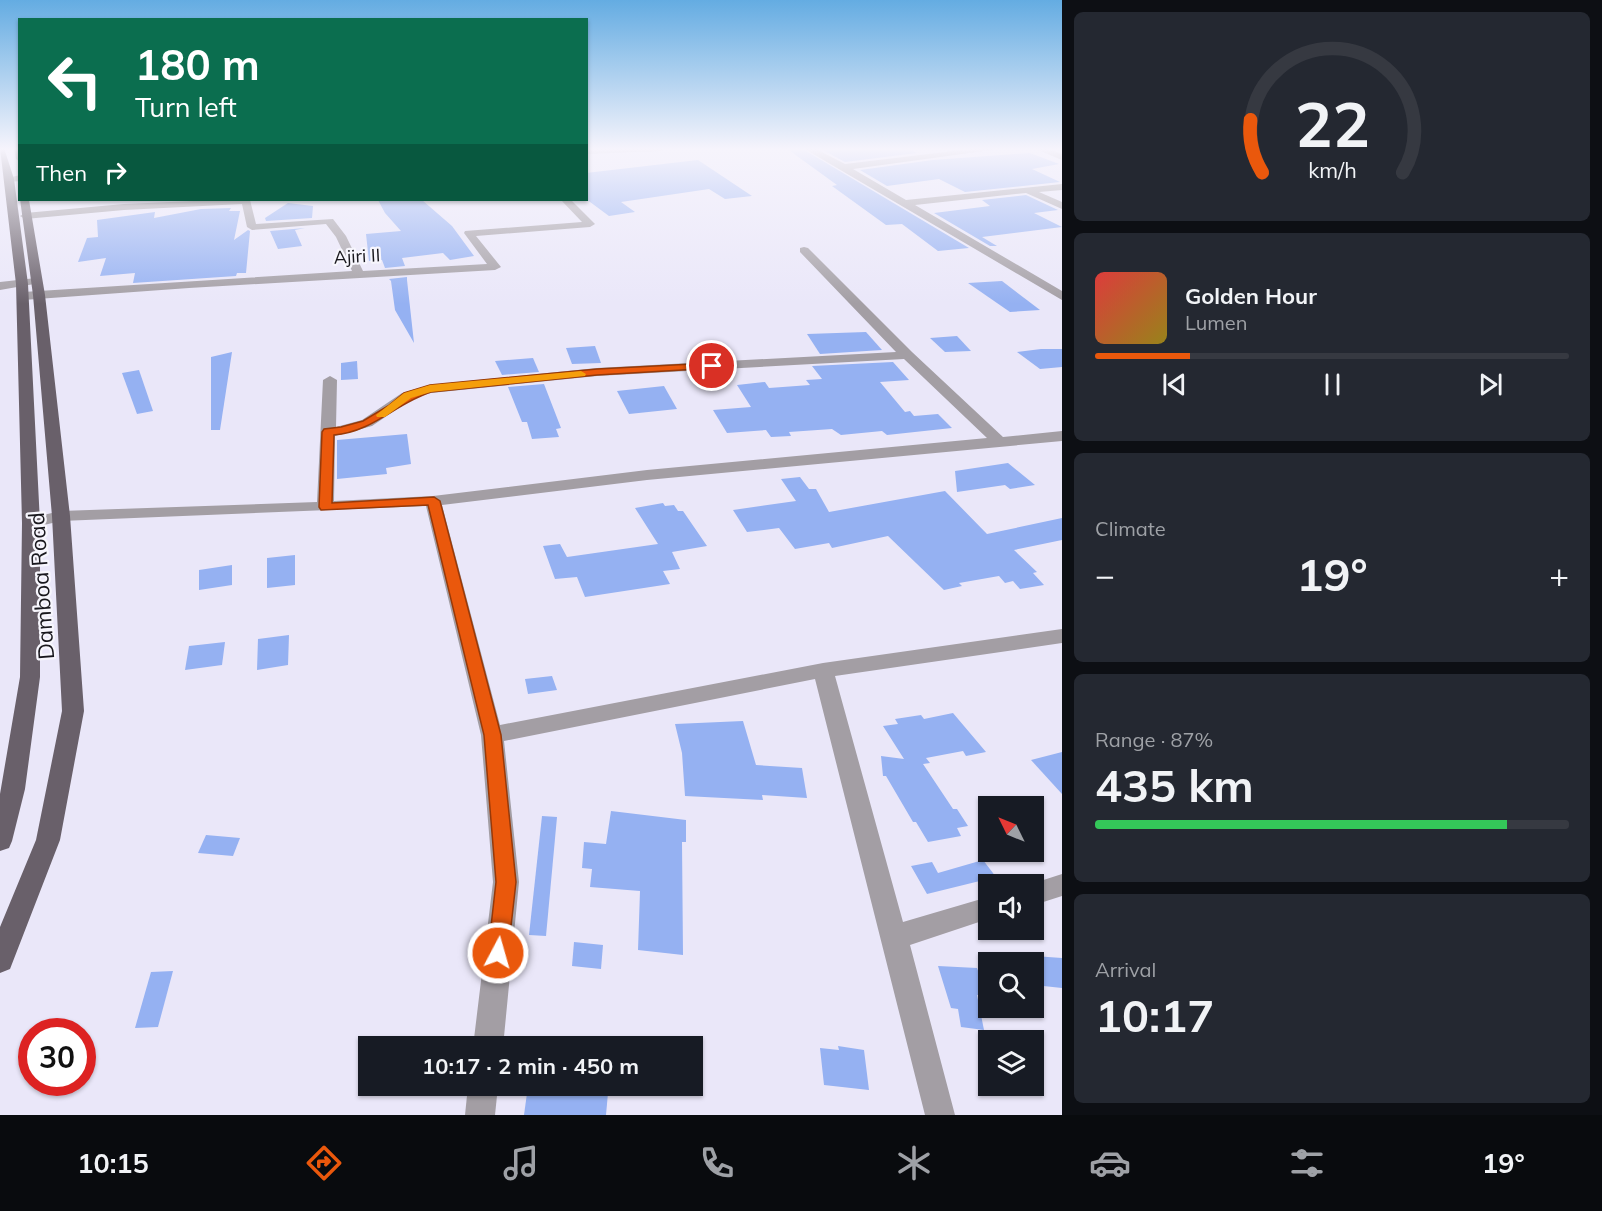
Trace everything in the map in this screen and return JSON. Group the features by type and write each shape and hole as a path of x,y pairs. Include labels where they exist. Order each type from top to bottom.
{"main road":[{"name":"Damboa Road","path":"0,960 48,840 72,711 61,516 17,200"},
{"name":"Damboa Road","path":"0,842 13,789 30,677 30,289 25,208"}],"street":[{"path":"899,200 1062,296"},
{"path":"904,203 937,200"},
{"path":"1048,200 1062,206"},
{"path":"25,208 124,207 227,201"},
{"path":"244,201 252,227 329,221 340,236 359,274"},
{"name":"Ajiri II","path":"0,286 30,289 495,267 469,233 590,224 567,201"},
{"path":"804,250 908,355 999,441"},
{"path":"328,432 342,431 367,423 407,396 430,389 597,372 908,355"},
{"path":"325,507 330,380"},
{"path":"31,523 61,516 434,501 647,475 1061,437"},
{"path":"434,501 492,735 506,882 489,1036"},
{"path":"492,735 823,670 1062,636"},
{"path":"823,670 940,1115"},
{"path":"1044,891 1062,885"},
{"path":"895,937 978,911"},
{"path":"480,1115 482,1096"}],"building":[{"path":"588,200 634,200 621,202 635,212 609,216"},
{"path":"851,200 888,200 969,248 938,251 902,224 886,225"},
{"path":"982,200 1037,200 1058,210 1034,213 1062,227 982,237 997,246 990,246 934,213 990,206"},
{"path":"379,201 423,201 452,226 474,256 450,260 443,253 402,258 405,266 385,268 382,260 369,261 366,234 401,231 385,213"},
{"path":"288,203 313,206 312,218 266,221 265,218"},
{"path":"231,208 229,211 240,211 234,240 248,230 250,231 246,273 237,273 236,276 133,283 135,273 100,276 106,258 78,262 87,238 98,237 97,220 155,212 154,218 201,209"},
{"path":"305,228 295,230 302,246 278,249 270,231"},
{"path":"407,277 414,343 395,310 389,279"},
{"path":"1002,281 1040,310 1010,312 968,283"},
{"path":"866,332 882,350 820,354 807,334"},
{"path":"957,336 971,351 945,352 930,338"},
{"path":"595,346 601,363 572,364 566,348"},
{"path":"1062,349 1062,367 1040,369 1017,352"},
{"path":"232,352 220,430 211,430 211,357"},
{"path":"533,358 539,372 502,375 495,361"},
{"path":"357,361 358,379 341,380 341,363"},
{"path":"893,362 909,380 880,382 905,412 910,411 914,416 938,414 952,428 887,435 882,431 841,435 832,429 789,432 791,436 771,437 766,430 727,433 713,410 751,407 737,385 765,382 769,388 810,385 806,380 822,379 812,366"},
{"path":"139,370 153,411 137,414 122,373"},
{"path":"544,384 561,428 556,429 559,437 532,439 527,422 522,422 508,387"},
{"path":"664,386 677,409 629,414 617,391"},
{"path":"407,434 411,464 386,468 387,474 337,479 337,440"},
{"path":"1008,463 1035,485 1010,489 1005,485 957,492 955,471"},
{"path":"800,477 809,489 816,489 829,512 945,491 987,534 1062,518 1062,540 1014,550 1037,572 1033,573 1044,585 1020,589 1013,581 1005,583 999,576 959,583 962,586 944,590 888,536 832,548 829,543 795,549 779,528 747,532 733,510 796,501 781,479"},
{"path":"663,503 665,506 674,505 678,511 683,511 707,546 672,552 680,569 663,571 670,584 585,597 577,577 555,579 543,546 560,544 567,557 658,544 635,508"},
{"path":"295,555 295,585 267,588 267,558"},
{"path":"232,565 232,585 199,590 199,570"},
{"path":"289,635 288,665 257,670 258,639"},
{"path":"225,642 222,665 185,670 189,646"},
{"path":"552,676 557,690 528,694 525,679"},
{"path":"953,713 986,752 966,756 963,751 926,758 930,763 923,764 953,809 957,809 968,826 957,828 961,836 928,842 916,822 913,822 886,776 883,776 881,756 904,759 883,726 898,724 895,719 921,715 924,719"},
{"path":"743,721 756,765 802,768 807,798 762,795 763,800 685,796 682,753 675,724"},
{"path":"1062,752 1062,794 1031,760"},
{"path":"611,811 686,820 686,842 682,842 683,955 638,950 640,891 590,887 592,869 582,868 584,842 606,844"},
{"path":"542,816 557,817 546,936 529,935"},
{"path":"206,835 240,838 233,856 198,853"},
{"path":"978,861 985,862 994,874 978,874 978,881 927,894 911,866 932,862 938,873"},
{"path":"574,942 603,945 601,969 572,966"},
{"path":"1044,957 1062,958 1062,988 1044,986"},
{"path":"938,966 977,968 978,1018 982,1018 984,1030 961,1027 958,1009 951,1008"},
{"path":"173,971 158,1027 135,1028 151,972"},
{"path":"838,1046 864,1050 869,1090 824,1085 820,1048 839,1050"},
{"path":"527,1096 608,1096 606,1115 524,1115"}],"slow traffic":[{"path":"381,415 407,396 430,389 581,374"}],"route":[{"path":"498,953 506,882 492,735 434,501 325,507 328,432 342,431 367,423 407,396 430,389 597,372 712,366"}]}
